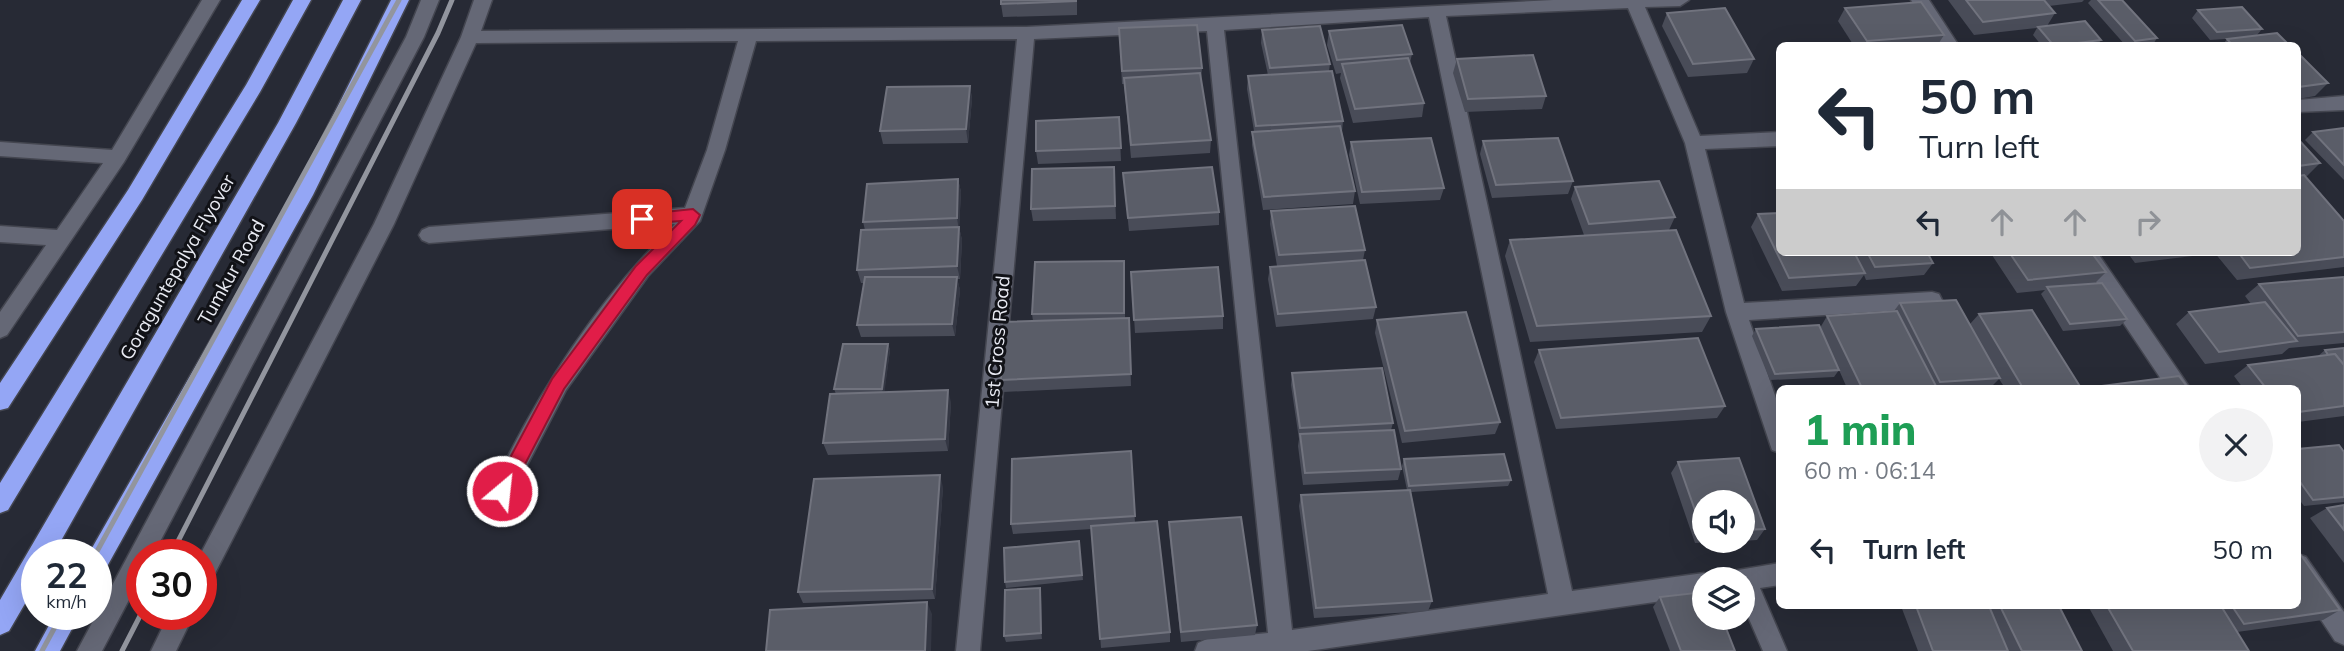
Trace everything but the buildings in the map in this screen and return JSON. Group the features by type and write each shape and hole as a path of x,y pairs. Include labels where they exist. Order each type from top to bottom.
{"highway":[{"path":"0,401 135,194 251,0"},
{"name":"Goraguntepalya Flyover","path":"0,503 254,87 302,0"},
{"name":"Goraguntepalya Flyover","path":"49,539 287,123 352,0"},
{"name":"Tumkur Road","path":"110,539 303,195 400,0"},
{"path":"0,623 21,587"},
{"path":"47,651 59,630"}],"street":[{"path":"0,329 117,157 211,0"},
{"path":"89,651 415,37 430,0"},
{"path":"217,546 384,224 470,37 483,0"},
{"path":"470,37 1026,33 1680,0"},
{"path":"1920,0 1947,42"},
{"path":"1634,1 1695,143 1736,312 1776,431"},
{"path":"1436,11 1562,602"},
{"path":"1215,25 1281,643"},
{"name":"1st Cross Road","path":"968,651 1026,33"},
{"path":"502,491 558,384 641,270 690,221 716,150 749,35"},
{"path":"2301,106 2344,103"},
{"path":"1695,143 1776,139"},
{"path":"0,149 117,157"},
{"path":"429,235 693,215"},
{"path":"0,234 62,238"},
{"path":"2089,256 2177,385"},
{"path":"1736,312 1932,300"},
{"path":"2301,569 2344,633"},
{"path":"1755,577 1776,575"},
{"path":"1207,651 1692,586"},
{"path":"1755,607 1775,651"},
{"path":"163,651 174,630"}],"railway":[{"path":"104,539 399,0"},
{"path":"179,539 438,33 452,0"},
{"path":"42,651 53,630"},
{"path":"122,651 133,630"}],"route":[{"path":"502,491 558,384 641,270 693,215 642,219"}]}
